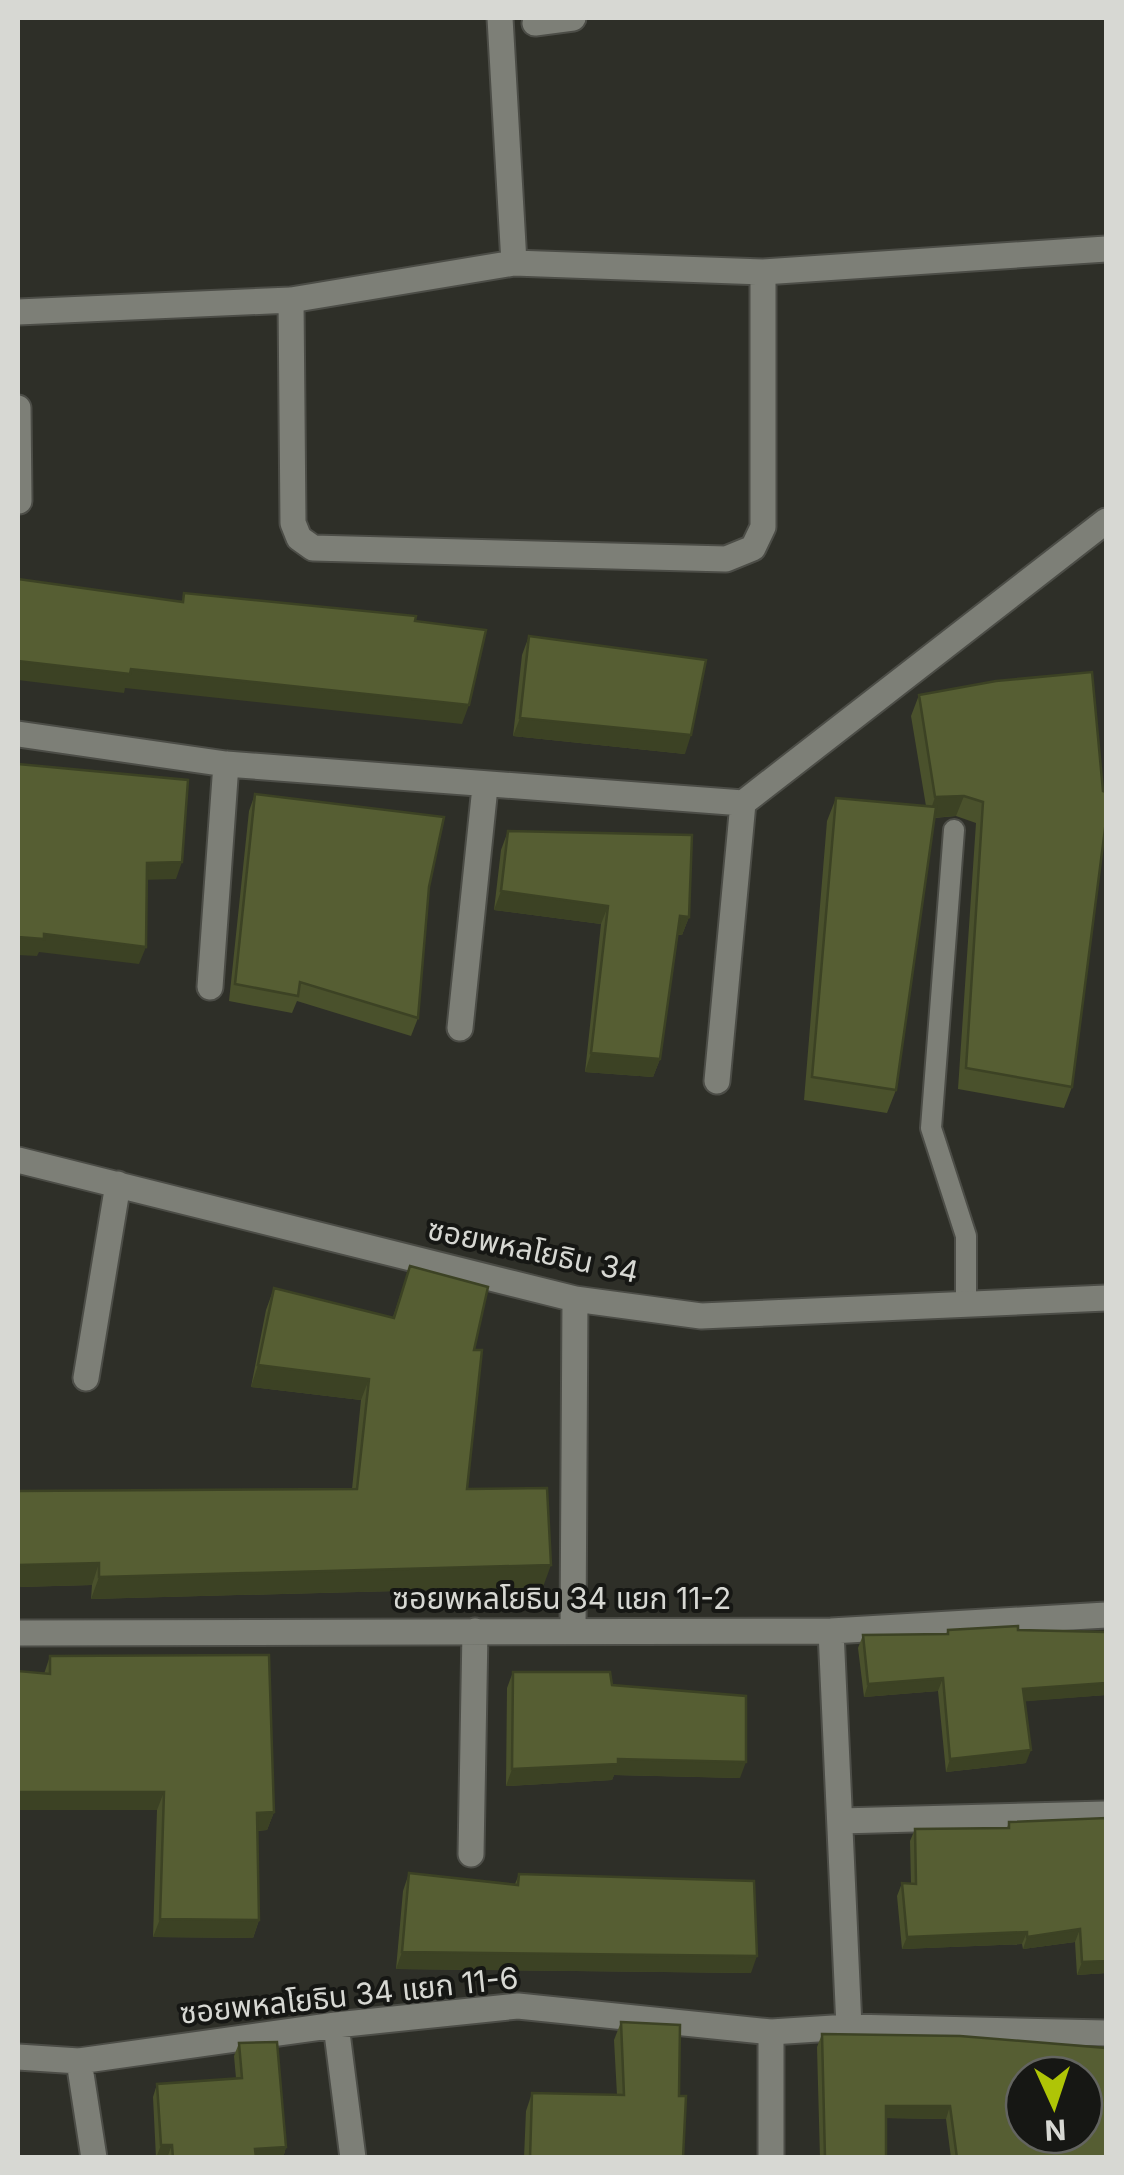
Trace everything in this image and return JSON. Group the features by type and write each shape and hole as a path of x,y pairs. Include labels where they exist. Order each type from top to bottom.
{"street":[{"path":"500,18 514,262"},
{"path":"535,23 573,18"},
{"path":"18,312 291,300 514,262 763,272 1106,249"},
{"path":"291,300 293,522 299,538 313,548 726,559 753,548 763,527 763,272"},
{"path":"18,408 19,501"},
{"path":"18,734 226,764 485,787 743,803 1106,521"},
{"path":"210,987 226,764"},
{"path":"460,1028 485,787"},
{"path":"718,1081 743,803"},
{"name":"ซอยพหลโยธิน 34","path":"18,1160 574,1299 701,1316 1106,1298"},
{"path":"86,1378 118,1184"},
{"path":"573,1631 574,1299"},
{"name":"ซอยพหลโยธิน 34 แยก 11-2","path":"18,1633 831,1631 1106,1615"},
{"path":"470,1854 475,1631"},
{"path":"831,1631 849,2027"},
{"path":"840,1821 1106,1814"},
{"name":"ซอยพหลโยธิน 34 แยก 11-6","path":"18,2057 79,2061 336,2025 518,2006 772,2032 849,2027 1106,2033"},
{"path":"336,2025 353,2158"},
{"path":"771,2158 772,2032"},
{"path":"79,2061 94,2158"}],"lane":[{"path":"954,830 931,1128 966,1236 966,1304"}],"building":[{"path":"18,579 183,602 184,593 416,616 415,621 486,630 469,705 131,669 130,674 18,661"},
{"path":"529,636 706,660 691,735 520,718"},
{"path":"1092,672 1106,821 1072,1087 966,1068 983,802 964,796 935,797 919,695 996,681"},
{"path":"18,764 188,780 182,862 147,863 146,947 44,934 44,939 18,937"},
{"path":"255,794 444,817 429,887 418,1018 300,982 298,996 235,984"},
{"path":"836,798 936,807 896,1090 812,1077"},
{"path":"508,831 692,835 689,917 680,916 660,1059 591,1053 608,906 501,891"},
{"path":"410,1266 488,1287 474,1350 482,1350 467,1489 547,1488 551,1565 99,1577 99,1563 18,1565 18,1491 357,1489 369,1379 258,1365 274,1288 394,1318"},
{"path":"1018,1626 1018,1630 1106,1632 1106,1683 1023,1689 1031,1750 950,1759 943,1678 868,1684 863,1635 948,1634 948,1630"},
{"path":"269,1655 274,1812 257,1813 259,1920 160,1919 164,1792 18,1792 18,1671 50,1674 50,1656"},
{"path":"513,1672 610,1672 612,1685 746,1696 746,1762 618,1759 618,1764 512,1769"},
{"path":"1106,1818 1106,1961 1082,1962 1080,1929 1027,1937 1027,1932 907,1937 902,1883 916,1884 915,1829 1009,1828 1009,1822"},
{"path":"409,1873 518,1885 519,1874 754,1881 757,1956 402,1952"},
{"path":"621,2022 680,2025 679,2096 686,2096 683,2158 530,2158 532,2093 624,2095"},
{"path":"822,2034 960,2036 1106,2048 1106,2158 957,2158 950,2106 886,2106 886,2158 825,2158"},
{"path":"277,2042 286,2147 255,2149 256,2158 173,2158 172,2145 161,2145 157,2084 242,2078 239,2043"}]}
